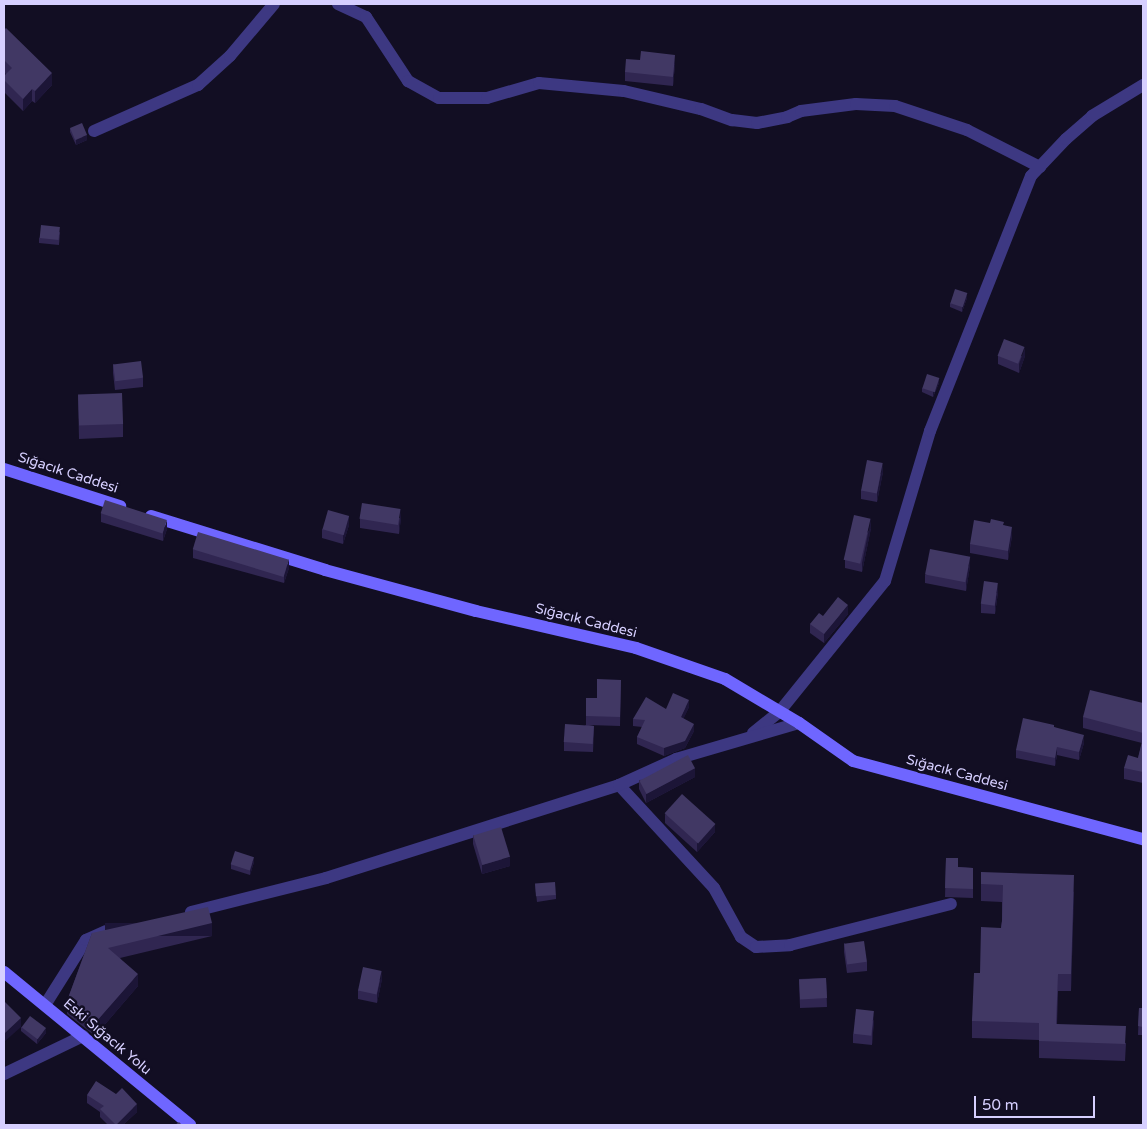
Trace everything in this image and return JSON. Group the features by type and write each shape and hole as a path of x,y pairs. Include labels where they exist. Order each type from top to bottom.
{"street":[{"path":"94,131 198,84 230,56 274,4"},
{"path":"338,4 366,17 408,81 440,98 487,98 538,83 624,91 701,109 732,120 757,122 787,117 801,111 856,104 895,106 967,130 1040,167"},
{"path":"748,738 780,711 885,581 930,431 1031,176 1066,139 1092,116 1143,85"},
{"name":"Sığacık Caddesi","path":"4,469 325,570 476,611 636,648 725,679 799,723 853,761 1143,839"},
{"path":"181,914 326,878 619,785 676,759 799,723"},
{"path":"619,785 714,888 741,937 756,947 790,945 951,904"},
{"path":"46,1004 86,940 103,931 123,927"},
{"name":"Eski Sığacık Yolu","path":"4,972 46,1004 190,1125"},
{"path":"4,1074 83,1036"}],"building":[{"path":"6,28 52,73 35,91 32,89 23,99 4,80 4,76 12,68 4,60 4,30"},
{"path":"641,51 675,55 673,77 625,72 626,59 640,60"},
{"path":"82,123 87,135 75,140 70,128"},
{"path":"41,225 60,227 59,240 40,238"},
{"path":"955,289 967,293 963,307 950,303"},
{"path":"1004,339 1025,347 1018,364 998,356"},
{"path":"141,361 143,378 115,381 113,364"},
{"path":"927,374 939,378 935,392 922,388"},
{"path":"122,393 123,424 79,426 78,395"},
{"path":"867,460 883,463 877,493 861,490"},
{"path":"105,500 167,520 162,533 101,513"},
{"path":"362,503 401,509 398,525 359,519"},
{"path":"328,510 349,516 344,535 322,529"},
{"path":"854,515 871,519 860,564 844,560"},
{"path":"991,519 1004,522 1003,525 1012,527 1008,551 970,544 974,520 990,523"},
{"path":"198,532 289,560 284,577 193,549"},
{"path":"930,549 970,557 965,582 925,575"},
{"path":"984,581 998,583 995,606 981,604"},
{"path":"838,597 848,605 824,634 810,624 819,613 823,616"},
{"path":"597,679 621,680 620,717 586,716 586,698 597,698"},
{"path":"1090,690 1143,703 1143,733 1083,717"},
{"path":"673,693 689,700 681,717 694,724 685,741 664,748 637,737 645,720 633,719 646,697 666,709"},
{"path":"1023,718 1054,725 1054,727 1084,735 1079,752 1057,747 1055,758 1016,750"},
{"path":"565,724 594,726 593,744 564,742"},
{"path":"1143,737 1143,772 1124,768 1128,755 1138,758"},
{"path":"688,755 695,768 646,794 639,781"},
{"path":"682,794 715,824 698,843 665,813"},
{"path":"501,827 510,857 482,865 473,835"},
{"path":"235,851 254,857 250,870 231,864"},
{"path":"946,858 958,858 958,867 973,868 973,889 945,888"},
{"path":"981,872 1074,875 1071,974 1058,974 1056,1024 1126,1026 1125,1044 1039,1041 1039,1023 972,1021 974,973 980,973 981,927 1001,928 1002,921 1003,885 981,884"},
{"path":"555,882 556,895 536,896 535,883"},
{"path":"208,907 212,923 108,948 138,974 95,1023 67,1001 92,933"},
{"path":"864,941 867,962 847,965 844,944"},
{"path":"363,967 382,971 377,994 358,990"},
{"path":"826,978 827,998 800,999 799,979"},
{"path":"4,1001 21,1018 4,1034"},
{"path":"1139,1008 1143,1008 1143,1027 1138,1026"},
{"path":"856,1009 874,1011 871,1036 853,1034"},
{"path":"30,1016 46,1028 38,1039 22,1027"},
{"path":"96,1081 116,1094 122,1088 137,1104 116,1125 100,1109 104,1106 87,1095"}]}
